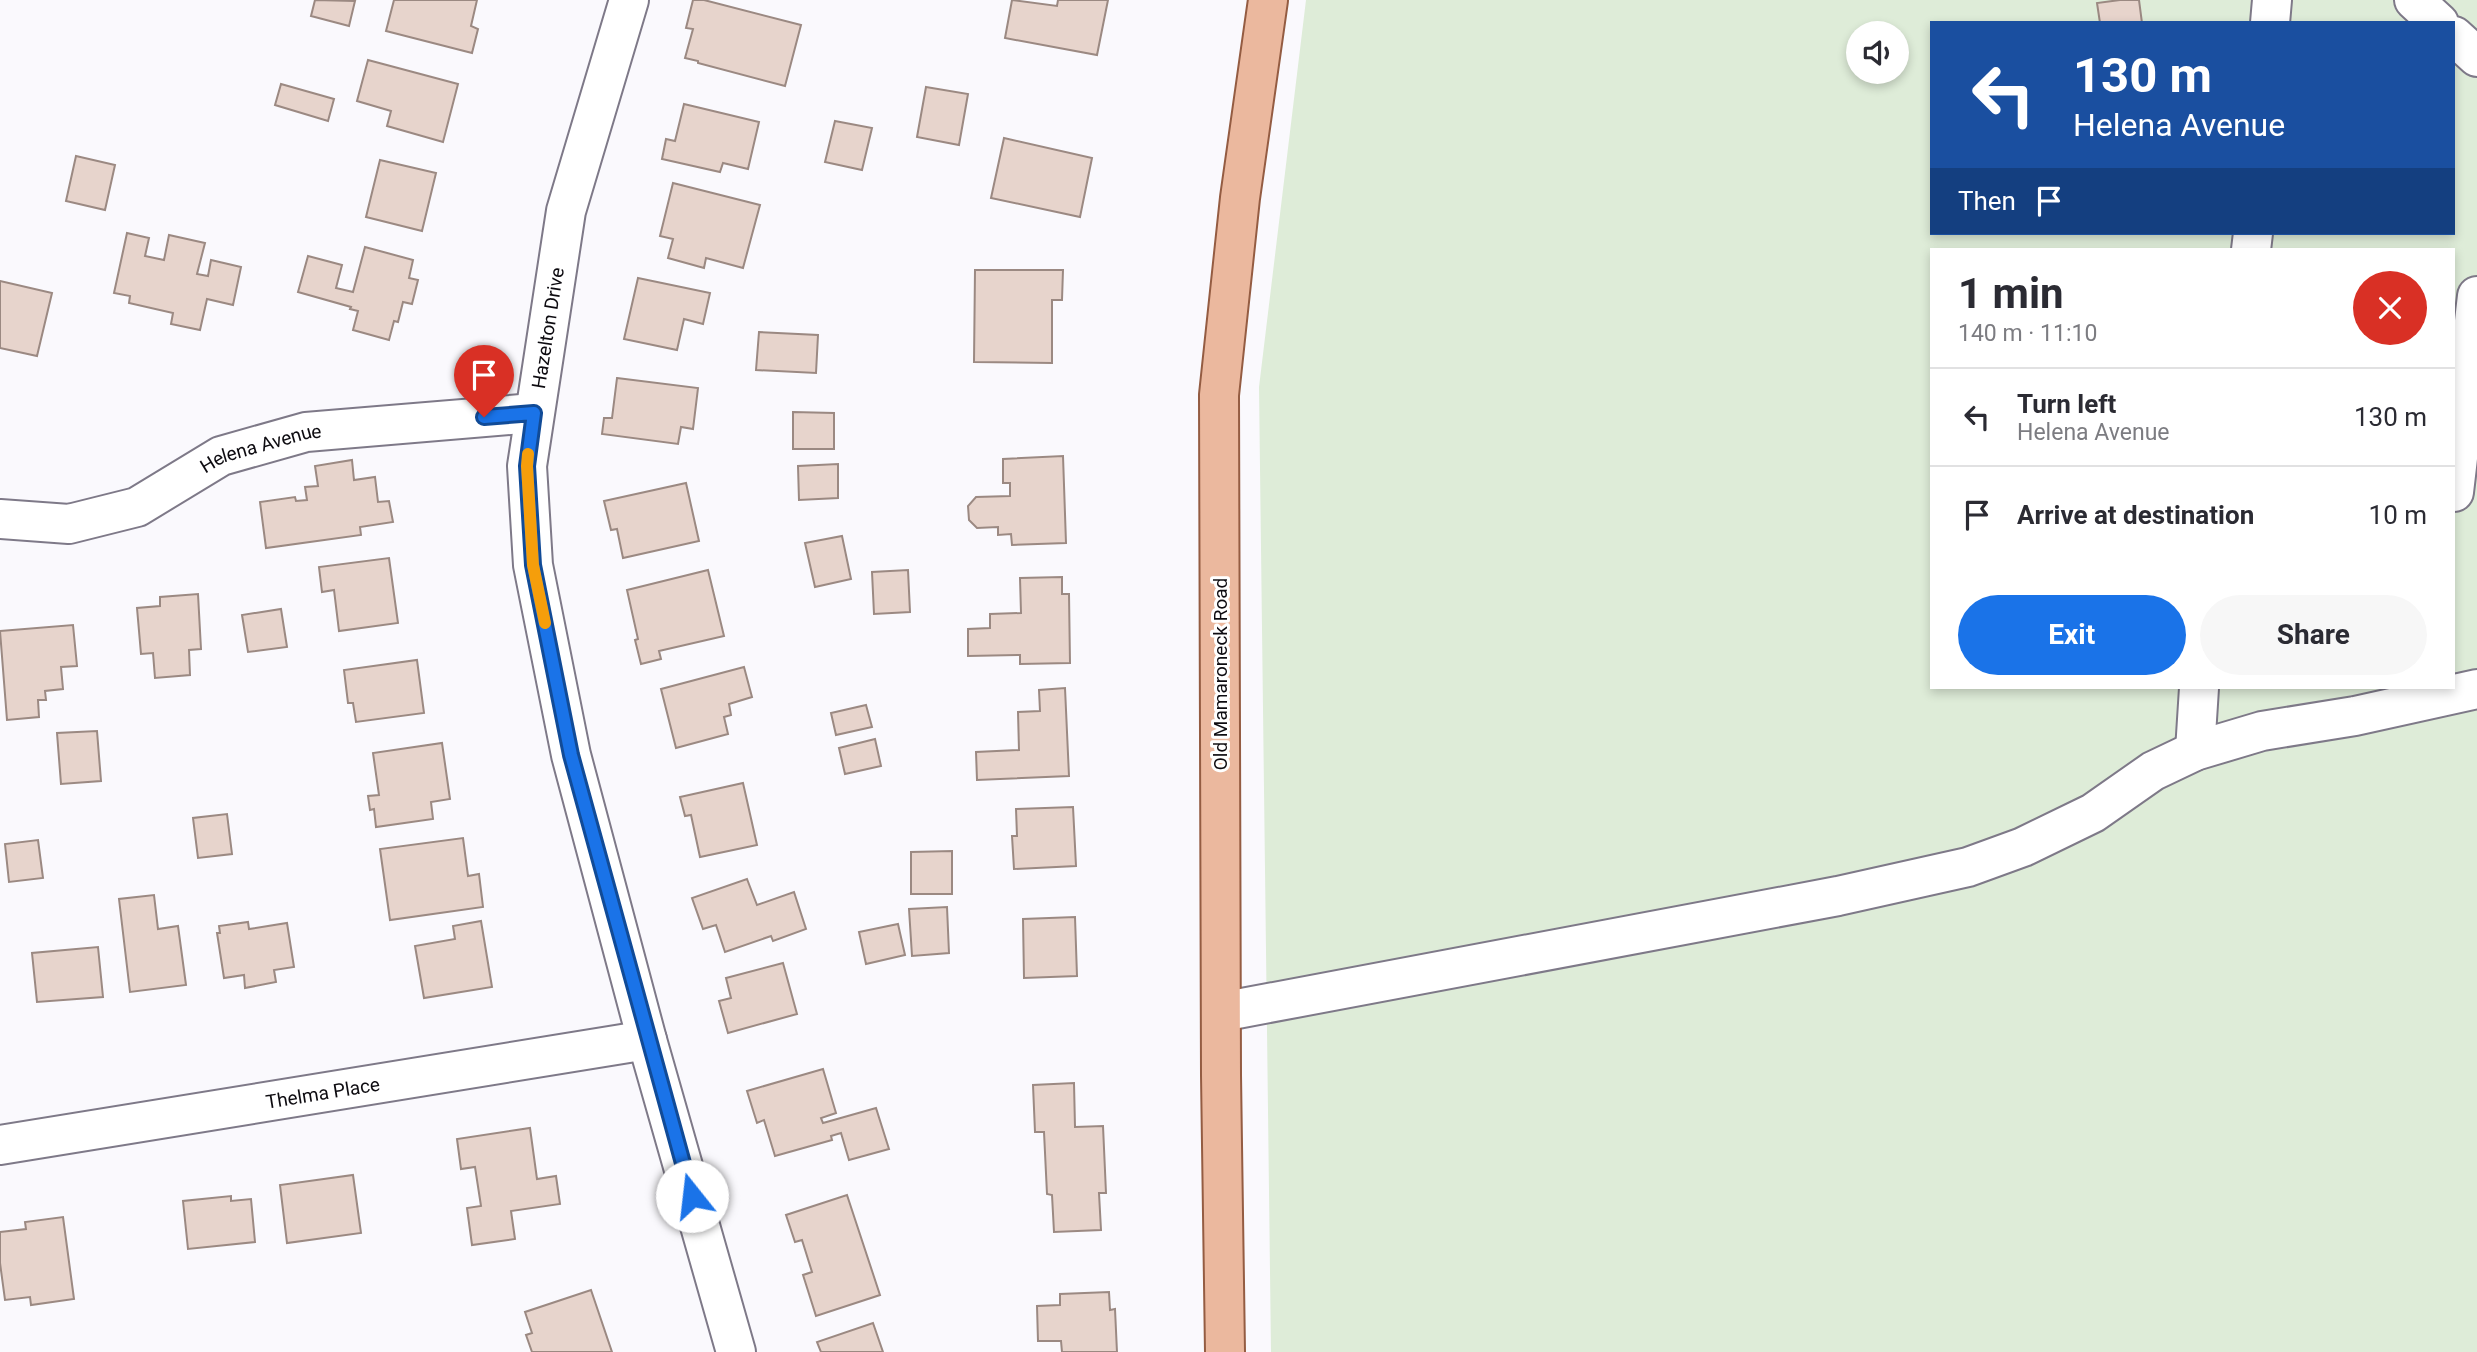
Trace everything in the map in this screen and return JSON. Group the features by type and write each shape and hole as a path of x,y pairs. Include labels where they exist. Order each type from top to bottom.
{"main road":[{"name":"Old Mamaroneck Road","path":"1225,1352 1219,395 1240,198 1268,0"}],"street":[{"name":"Hazelton Drive","path":"629,0 566,211 527,466 533,565 571,755 647,1040 736,1352"},
{"path":"2270,21 2272,0"},
{"path":"2414,0 2437,21"},
{"path":"2455,37 2477,57"},
{"path":"2455,483 2477,296"},
{"name":"Helena Avenue","path":"0,519 69,524 137,507 221,456 306,432 534,413"},
{"path":"2195,751 2199,689"},
{"path":"1221,1012 1838,896 1968,867 2023,847 2092,813 2153,771 2195,751 2262,731 2355,716 2477,689"},
{"name":"Thelma Place","path":"0,1145 647,1040"}],"green space":[{"path":"1306,0 2477,0 2477,1352 1271,1352 1259,387"}],"building":[{"path":"315,0 355,1 349,26 311,16"},
{"path":"394,0 477,0 471,26 478,29 472,53 386,31"},
{"path":"693,0 704,0 801,25 785,86 685,58 693,29 686,28"},
{"path":"1012,0 1057,6 1058,0 1108,0 1097,55 1005,38"},
{"path":"2139,0 2142,21 2100,21 2097,3"},
{"path":"368,60 458,84 443,142 387,126 391,111 357,101"},
{"path":"281,84 334,99 328,121 275,105"},
{"path":"926,87 968,94 959,145 917,137"},
{"path":"684,104 759,122 748,169 723,163 720,172 662,159 666,139 675,141"},
{"path":"835,121 872,128 862,170 825,162"},
{"path":"1004,138 1092,158 1080,217 991,198"},
{"path":"76,156 115,165 105,210 66,201"},
{"path":"380,160 436,173 422,231 366,217"},
{"path":"673,183 760,205 743,268 706,258 704,268 668,258 673,239 660,236"},
{"path":"127,233 149,238 145,256 164,260 169,235 205,243 197,274 208,276 211,260 241,267 233,305 207,299 200,330 171,324 173,313 129,303 130,296 114,293"},
{"path":"365,247 413,260 409,278 418,280 412,304 403,302 398,322 394,321 389,340 353,330 358,311 350,309 351,307 298,292 308,256 342,265 336,288 353,292"},
{"path":"975,270 1063,270 1062,300 1052,300 1052,363 974,362"},
{"path":"638,278 710,293 703,324 684,319 677,350 624,339"},
{"path":"0,281 52,293 37,356 0,348"},
{"path":"759,332 818,335 816,373 756,370"},
{"path":"617,378 698,388 693,429 681,427 678,444 602,434 604,418 612,418"},
{"path":"793,412 834,413 834,449 793,449"},
{"path":"1063,456 1066,543 1012,545 1011,534 998,535 998,527 977,528 969,520 968,506 976,497 1010,496 1010,483 1003,483 1003,459"},
{"path":"352,460 354,480 375,477 378,502 389,501 393,522 360,527 361,535 266,548 260,502 295,497 296,501 307,500 305,487 318,486 315,466"},
{"path":"838,464 838,498 799,500 798,466"},
{"path":"686,483 699,541 623,558 617,529 611,530 604,501"},
{"path":"842,536 851,579 815,587 805,543"},
{"path":"389,558 398,623 339,631 334,590 322,592 319,567"},
{"path":"708,570 724,636 659,651 661,659 641,664 627,590"},
{"path":"908,570 910,612 874,614 872,572"},
{"path":"1062,577 1062,594 1069,594 1070,663 1020,664 1020,655 968,656 968,629 990,628 990,614 1021,613 1020,578"},
{"path":"198,594 201,649 189,650 190,675 155,678 153,653 141,654 137,608 160,606 160,597"},
{"path":"281,609 287,647 248,652 242,615"},
{"path":"73,625 77,666 61,667 63,689 45,691 46,700 38,700 39,717 7,720 0,631"},
{"path":"417,660 424,713 356,722 353,703 348,703 344,670"},
{"path":"744,667 752,697 729,704 731,715 724,717 728,734 676,748 661,689"},
{"path":"1065,688 1069,776 977,780 976,752 1019,750 1018,712 1040,711 1039,690"},
{"path":"866,705 872,727 836,735 831,713"},
{"path":"97,731 101,781 61,784 57,733"},
{"path":"875,739 881,766 845,774 839,748"},
{"path":"442,743 450,799 431,802 433,819 376,827 374,809 370,810 368,796 379,795 373,753"},
{"path":"743,783 757,845 700,857 691,815 685,816 680,797"},
{"path":"1073,807 1076,866 1014,869 1012,836 1017,836 1016,809"},
{"path":"227,814 232,854 198,858 193,818"},
{"path":"463,838 468,876 479,874 483,907 390,920 380,849"},
{"path":"38,840 43,878 9,882 5,844"},
{"path":"952,851 952,894 911,894 911,852"},
{"path":"747,879 757,905 794,892 806,929 773,941 771,936 725,952 716,925 703,929 692,898"},
{"path":"154,895 158,929 178,926 186,985 130,992 119,899"},
{"path":"947,907 949,953 912,956 909,909"},
{"path":"1075,917 1077,976 1024,978 1023,919"},
{"path":"481,921 492,987 424,998 415,946 455,939 453,926"},
{"path":"248,922 249,929 287,923 294,967 274,970 276,982 245,988 244,975 224,978 217,933 220,933 219,926"},
{"path":"898,924 905,955 866,964 859,932"},
{"path":"98,947 103,997 37,1002 32,953"},
{"path":"783,963 797,1014 728,1033 719,1001 731,998 726,978"},
{"path":"823,1069 836,1113 821,1118 823,1123 876,1108 889,1149 849,1160 841,1133 831,1136 832,1140 775,1156 764,1120 757,1123 747,1091"},
{"path":"1074,1083 1075,1127 1103,1126 1106,1193 1099,1193 1101,1230 1054,1232 1052,1195 1047,1194 1044,1132 1035,1132 1033,1085"},
{"path":"530,1128 537,1179 556,1176 560,1204 511,1211 515,1239 472,1245 467,1208 481,1206 475,1167 461,1169 457,1139"},
{"path":"353,1175 361,1233 287,1243 280,1185"},
{"path":"847,1195 880,1295 816,1316 803,1275 812,1272 802,1240 795,1242 786,1215"},
{"path":"231,1196 231,1201 251,1199 255,1242 188,1249 183,1201"},
{"path":"63,1217 74,1299 31,1305 30,1297 5,1300 0,1263 0,1232 26,1229 25,1222"},
{"path":"591,1290 612,1352 532,1352 526,1335 532,1333 525,1312"},
{"path":"1109,1292 1110,1310 1115,1309 1117,1352 1062,1352 1061,1341 1038,1341 1037,1306 1060,1305 1060,1294"},
{"path":"873,1323 883,1352 821,1352 817,1342"}],"slow traffic":[{"path":"528,454 533,565 545,623"}],"route":[{"path":"484,417 534,413 527,466 533,565 571,755 647,1040 692,1196"}]}
